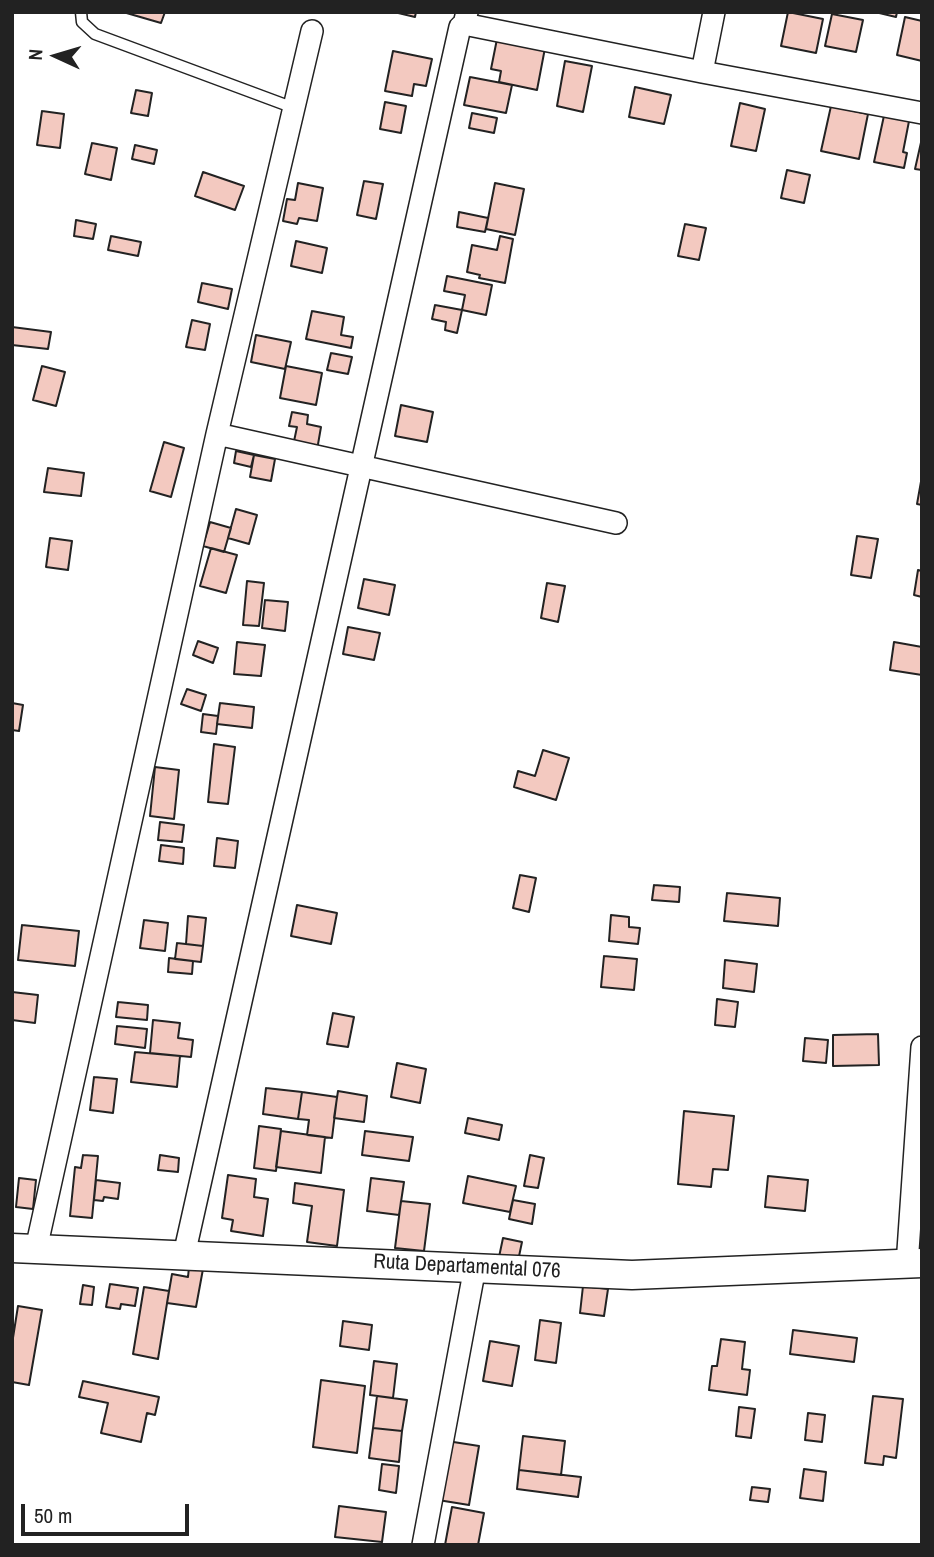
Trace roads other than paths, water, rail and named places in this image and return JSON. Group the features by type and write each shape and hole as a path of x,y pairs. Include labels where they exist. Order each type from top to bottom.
{"main road":[{"name":"Ruta Departamental 076","path":"24,1248 632,1275 914,1264"}],"street":[{"path":"702,72 715,12"},
{"path":"184,1255 460,27 466,18 702,72 922,113"},
{"path":"24,1248 312,31"},
{"path":"217,435 616,523"},
{"path":"914,1264 922,1047"},
{"path":"423,1545 475,1267"}],"lane":[{"path":"80,12 82,22 95,33 294,108"}]}
